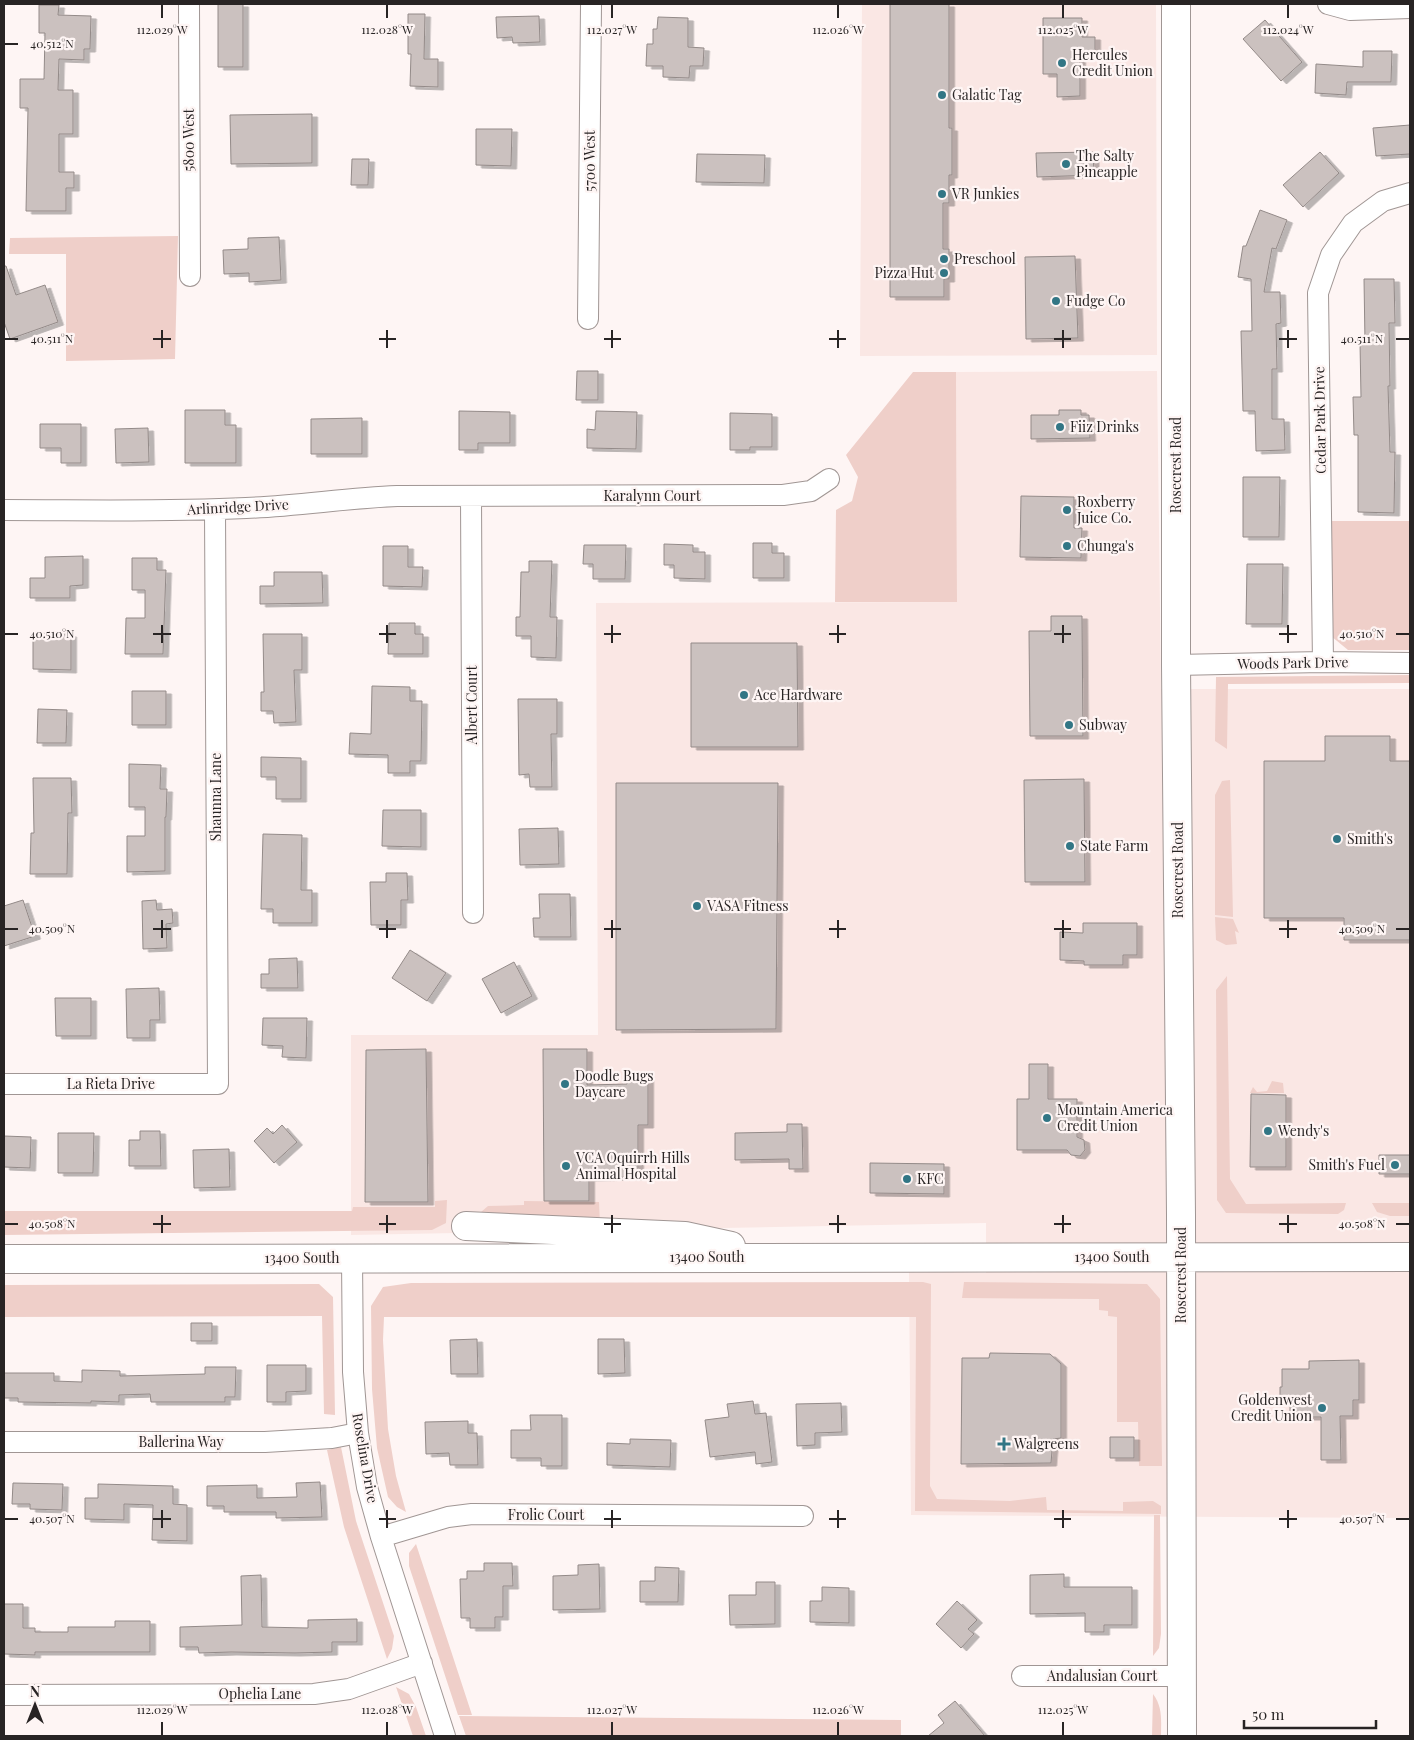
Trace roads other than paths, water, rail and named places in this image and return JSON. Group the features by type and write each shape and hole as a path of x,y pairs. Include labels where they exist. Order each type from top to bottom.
{"main road":[{"name":"Rosecrest Road","path":"1176,4 1176,665 1181,1256 1182,1736"},
{"path":"466,1226 685,1236 784,1257"},
{"name":"13400 South","path":"4,1259 1410,1257"}],"street":[{"name":"5800 West","path":"189,4 190,276"},
{"name":"5700 West","path":"588,319 591,4"},
{"path":"1328,4 1350,10 1410,8"},
{"name":"Cedar Park Drive","path":"1322,662 1318,293 1331,255 1353,223 1383,201 1410,193"},
{"name":"Karalynn Court","path":"471,496 783,495 811,491 829,479"},
{"name":"Arlinridge Drive","path":"4,510 215,510 275,507 368,498 471,496"},
{"name":"Albert Court","path":"471,496 473,913"},
{"name":"Shaunna Lane","path":"215,510 218,1084"},
{"name":"Woods Park Drive","path":"1176,665 1322,662 1410,663"},
{"name":"La Rieta Drive","path":"4,1084 218,1084"},
{"name":"Roselina Drive","path":"352,1258 353,1372 358,1433 368,1486 381,1537 446,1736"},
{"name":"Ballerina Way","path":"4,1442 266,1442 332,1438 358,1433"},
{"name":"Frolic Court","path":"381,1537 448,1517 472,1514 803,1516"},
{"name":"Ophelia Lane","path":"4,1695 314,1694 349,1688 422,1664"},
{"name":"Andalusian Court","path":"1022,1676 1182,1676"}],"place":[{"name":"Hercules Credit Union","path":"1062,63"},
{"name":"Galatic Tag","path":"942,95"},
{"name":"The Salty Pineapple","path":"1066,164"},
{"name":"VR Junkies","path":"942,194"},
{"name":"Preschool","path":"944,259"},
{"name":"Pizza Hut","path":"944,273"},
{"name":"Fudge Co","path":"1056,301"},
{"name":"Fiiz Drinks","path":"1060,427"},
{"name":"Roxberry Juice Co.","path":"1067,510"},
{"name":"Chunga's","path":"1067,546"},
{"name":"Ace Hardware","path":"744,695"},
{"name":"Subway","path":"1069,725"},
{"name":"Smith's","path":"1337,839"},
{"name":"State Farm","path":"1070,846"},
{"name":"VASA Fitness","path":"697,906"},
{"name":"Doodle Bugs Daycare","path":"565,1084"},
{"name":"Mountain America Credit Union","path":"1047,1118"},
{"name":"Wendy's","path":"1268,1131"},
{"name":"Smith's Fuel","path":"1395,1165"},
{"name":"VCA Oquirrh Hills Animal Hospital","path":"566,1166"},
{"name":"KFC","path":"907,1179"},
{"name":"Goldenwest Credit Union","path":"1322,1408"},
{"name":"Walgreens","path":"1004,1444"}]}
